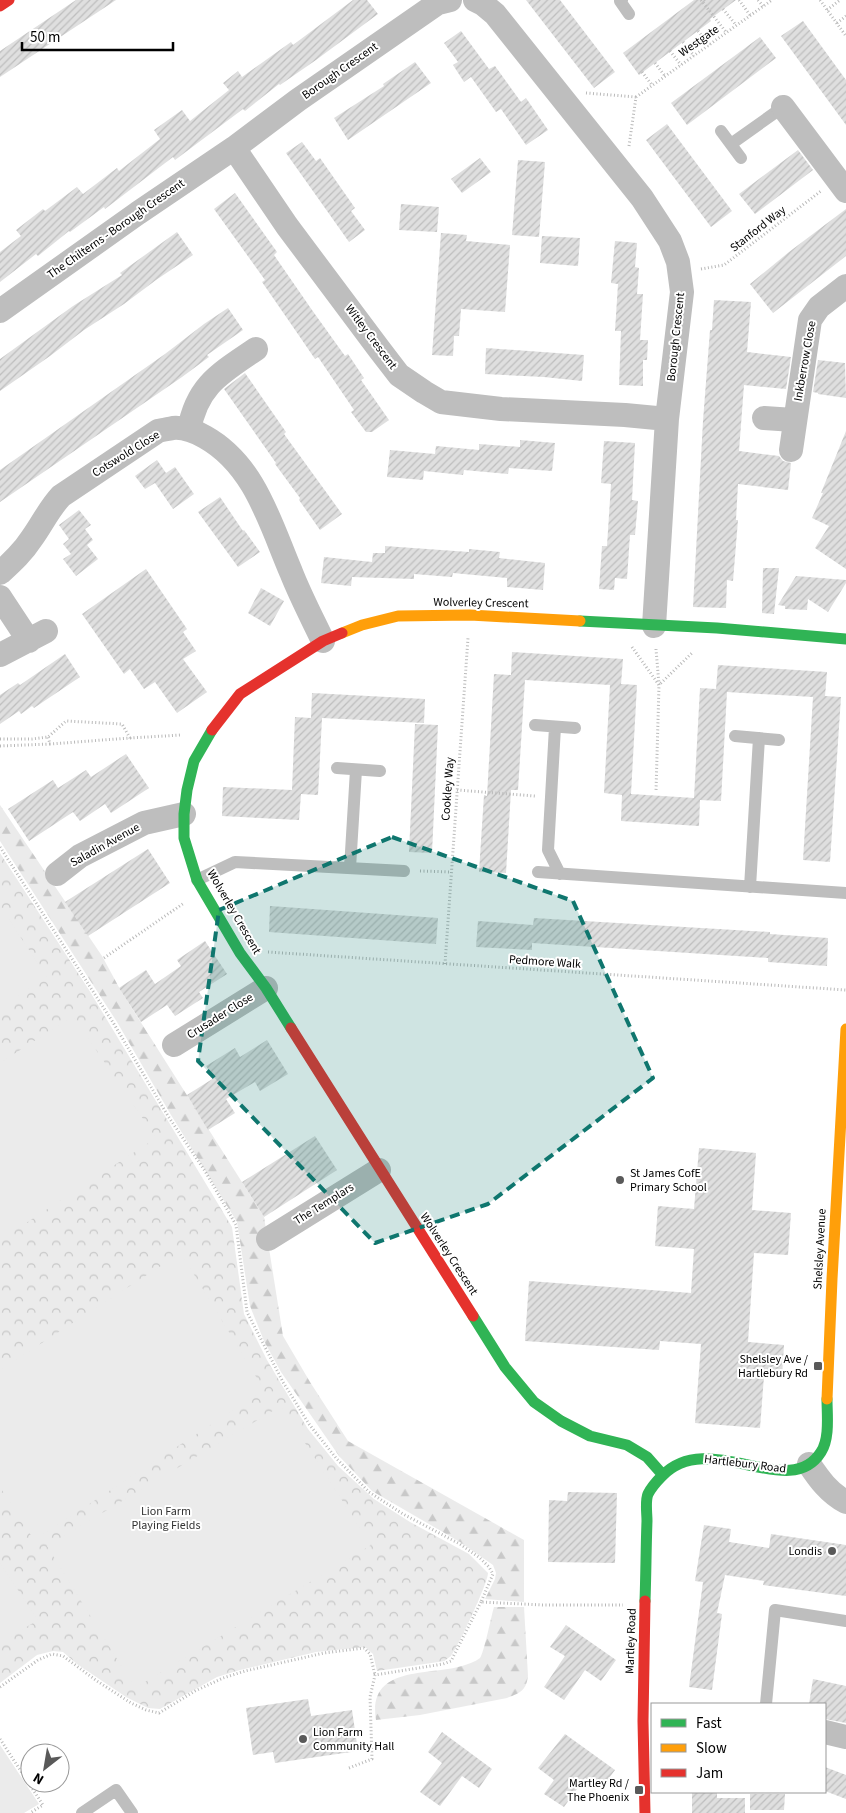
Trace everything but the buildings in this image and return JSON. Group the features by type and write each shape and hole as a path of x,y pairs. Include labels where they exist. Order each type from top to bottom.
{"street":[{"path":"0,6 9,0"},
{"name":"Borough Crescent","path":"234,148 298,100 438,3 450,0"},
{"name":"Borough Crescent","path":"475,0 495,14 642,198 670,241 678,262 682,292 667,419 654,626"},
{"path":"783,107 842,185"},
{"name":"The Chilterns - Borough Crescent","path":"0,311 138,213 234,148"},
{"name":"Witley Crescent","path":"234,148 287,226 399,375 424,392 441,402 501,409 667,419"},
{"name":"Inkberrow Close","path":"791,450 810,320 819,308 846,286"},
{"path":"189,430 192,412 202,393 218,375 256,349"},
{"path":"764,418 794,420"},
{"name":"Cotswold Close","path":"0,573 17,558 32,539 51,507 61,496 158,431 174,428 189,430 218,444 234,460 255,488 277,535 299,592 323,641"},
{"path":"0,597 23,643"},
{"name":"Wolverley Crescent","path":"662,1474 647,1458 627,1445 590,1436 561,1421 534,1402 505,1367 266,988 245,960 200,885 184,838 187,790 194,761 210,733 240,694 323,641 362,625 398,616 470,615 614,622 654,626 717,628 846,639"},
{"name":"Saladin Avenue","path":"57,874 80,856 144,823 184,814"},
{"name":"Crusader Close","path":"174,1044 266,988"},
{"name":"Shelsley Avenue","path":"808,1464 820,1452 826,1438 840,1257 846,1029"},
{"name":"The Templars","path":"268,1239 379,1170"},
{"name":"Hartlebury Road","path":"662,1474 690,1459 712,1458 789,1471 808,1464"},
{"path":"808,1464 822,1483 836,1496 846,1502"},
{"name":"Martley Road","path":"645,1813 648,1721 647,1495 662,1474"},
{"path":"826,1732 846,1737"}],"lane":[{"path":"620,0 629,14"},
{"path":"731,144 783,107"},
{"path":"721,132 741,158"},
{"path":"535,725 575,728"},
{"path":"555,727 548,850 560,874"},
{"path":"735,736 779,740"},
{"path":"750,886 759,738"},
{"path":"337,768 380,771"},
{"path":"350,868 356,770"},
{"path":"200,885 235,862 404,871"},
{"path":"538,872 846,893"},
{"path":"766,1703 775,1610 846,1621"},
{"path":"82,1813 116,1790 132,1813"}],"path":[{"path":"701,0 726,32"},
{"path":"739,0 750,15"},
{"path":"758,0 763,6"},
{"name":"Westgate","path":"636,97 772,0"},
{"path":"819,0 846,36"},
{"path":"827,10 840,0"},
{"path":"724,9 736,25"},
{"path":"837,23 846,16"},
{"path":"698,30 709,45"},
{"path":"683,42 694,56"},
{"path":"670,52 681,65"},
{"path":"655,63 665,76"},
{"path":"642,72 652,85"},
{"path":"578,93 636,97 629,146 623,139"},
{"path":"587,93 593,101"},
{"name":"Stanford Way","path":"680,272 724,266 842,185"},
{"name":"Cookley Way","path":"445,964 470,615"},
{"path":"614,622 659,685"},
{"path":"654,626 659,685 656,791"},
{"path":"659,685 717,628"},
{"path":"0,739 48,737 66,721 122,724 130,738"},
{"path":"0,746 210,733"},
{"path":"48,737 50,744"},
{"path":"457,790 551,797"},
{"path":"0,847 108,1015 168,1116 205,1171 236,1225 247,1312 282,1382 309,1424 336,1458 369,1492 403,1514 460,1544 490,1567 492,1574 481,1602 451,1661 443,1664 375,1675"},
{"path":"404,871 451,872"},
{"path":"104,958 200,885"},
{"name":"Pedmore Walk","path":"245,960 261,951 846,990"},
{"path":"481,1602 543,1605 646,1604"},
{"path":"0,1687 38,1660 52,1654 63,1656 132,1704 159,1713 195,1691 223,1678 245,1671 324,1653 364,1648 370,1654 375,1675 370,1697 372,1759 349,1768"},
{"path":"0,1739 43,1805 30,1813"}],"highlighted area":[{"path":"392,837 573,901 653,1078 488,1204 375,1243 198,1061 219,910"}],"green space":[{"path":"0,805 102,956 121,991 264,1217 283,1336 348,1441 524,1540 524,1602 485,1599 495,1579 496,1573 493,1565 460,1542 372,1491 339,1456 281,1372 264,1341 250,1306 237,1222 171,1115 117,1022 0,841"},
{"name":"Lion Farm Playing Fields","path":"0,853 89,990 232,1227 244,1314 267,1360 308,1429 338,1466 374,1499 410,1522 469,1554 488,1573 466,1628 455,1650 445,1661 377,1671 373,1654 365,1647 316,1652 217,1677 160,1709 148,1708 126,1697 77,1664 63,1652 53,1651 37,1655 0,1683"},
{"path":"0,906 47,977 0,1007"},
{"path":"73,1016 156,1138 0,1240 0,1063"},
{"path":"181,1253 264,1390 34,1540 0,1487 0,1370"},
{"path":"281,1406 371,1545 135,1688 47,1546"},
{"path":"0,1563 38,1620 0,1643"},
{"path":"494,1607 524,1607 528,1676 522,1691 507,1698 420,1715 376,1720 376,1702 381,1690 391,1681 403,1676 462,1666 480,1658"},
{"path":"0,1745 20,1775 20,1793 32,1793 39,1804 24,1813 0,1813"}],"traffic: fast":[{"path":"580,621 717,628 846,639"},
{"path":"212,730 194,761 187,790 184,838 197,880 240,953 266,988 291,1028"},
{"path":"473,1316 505,1367 534,1402 561,1421 590,1436 627,1445 647,1457 662,1474"},
{"path":"645,1601 647,1500 649,1492 658,1480 681,1463 702,1459 725,1460 769,1469 789,1470 807,1466 821,1452 826,1440 827,1399"}],"traffic: slow":[{"path":"342,633 362,625 398,616 470,615 580,621"},
{"path":"827,1399 846,1029"}],"traffic: jam":[{"path":"0,6 9,0"},
{"path":"212,730 240,694 323,641 342,633"},
{"path":"291,1028 473,1316"},
{"path":"645,1601 643,1721 645,1813"}],"place":[{"name":"St James CofE Primary School","path":"620,1180"},
{"name":"Shelsley Ave / Hartlebury Rd","path":"818,1366"},
{"name":"Londis","path":"832,1551"},
{"name":"Lion Farm Community Hall","path":"303,1739"},
{"name":"Martley Rd / The Phoenix","path":"639,1790"}]}
